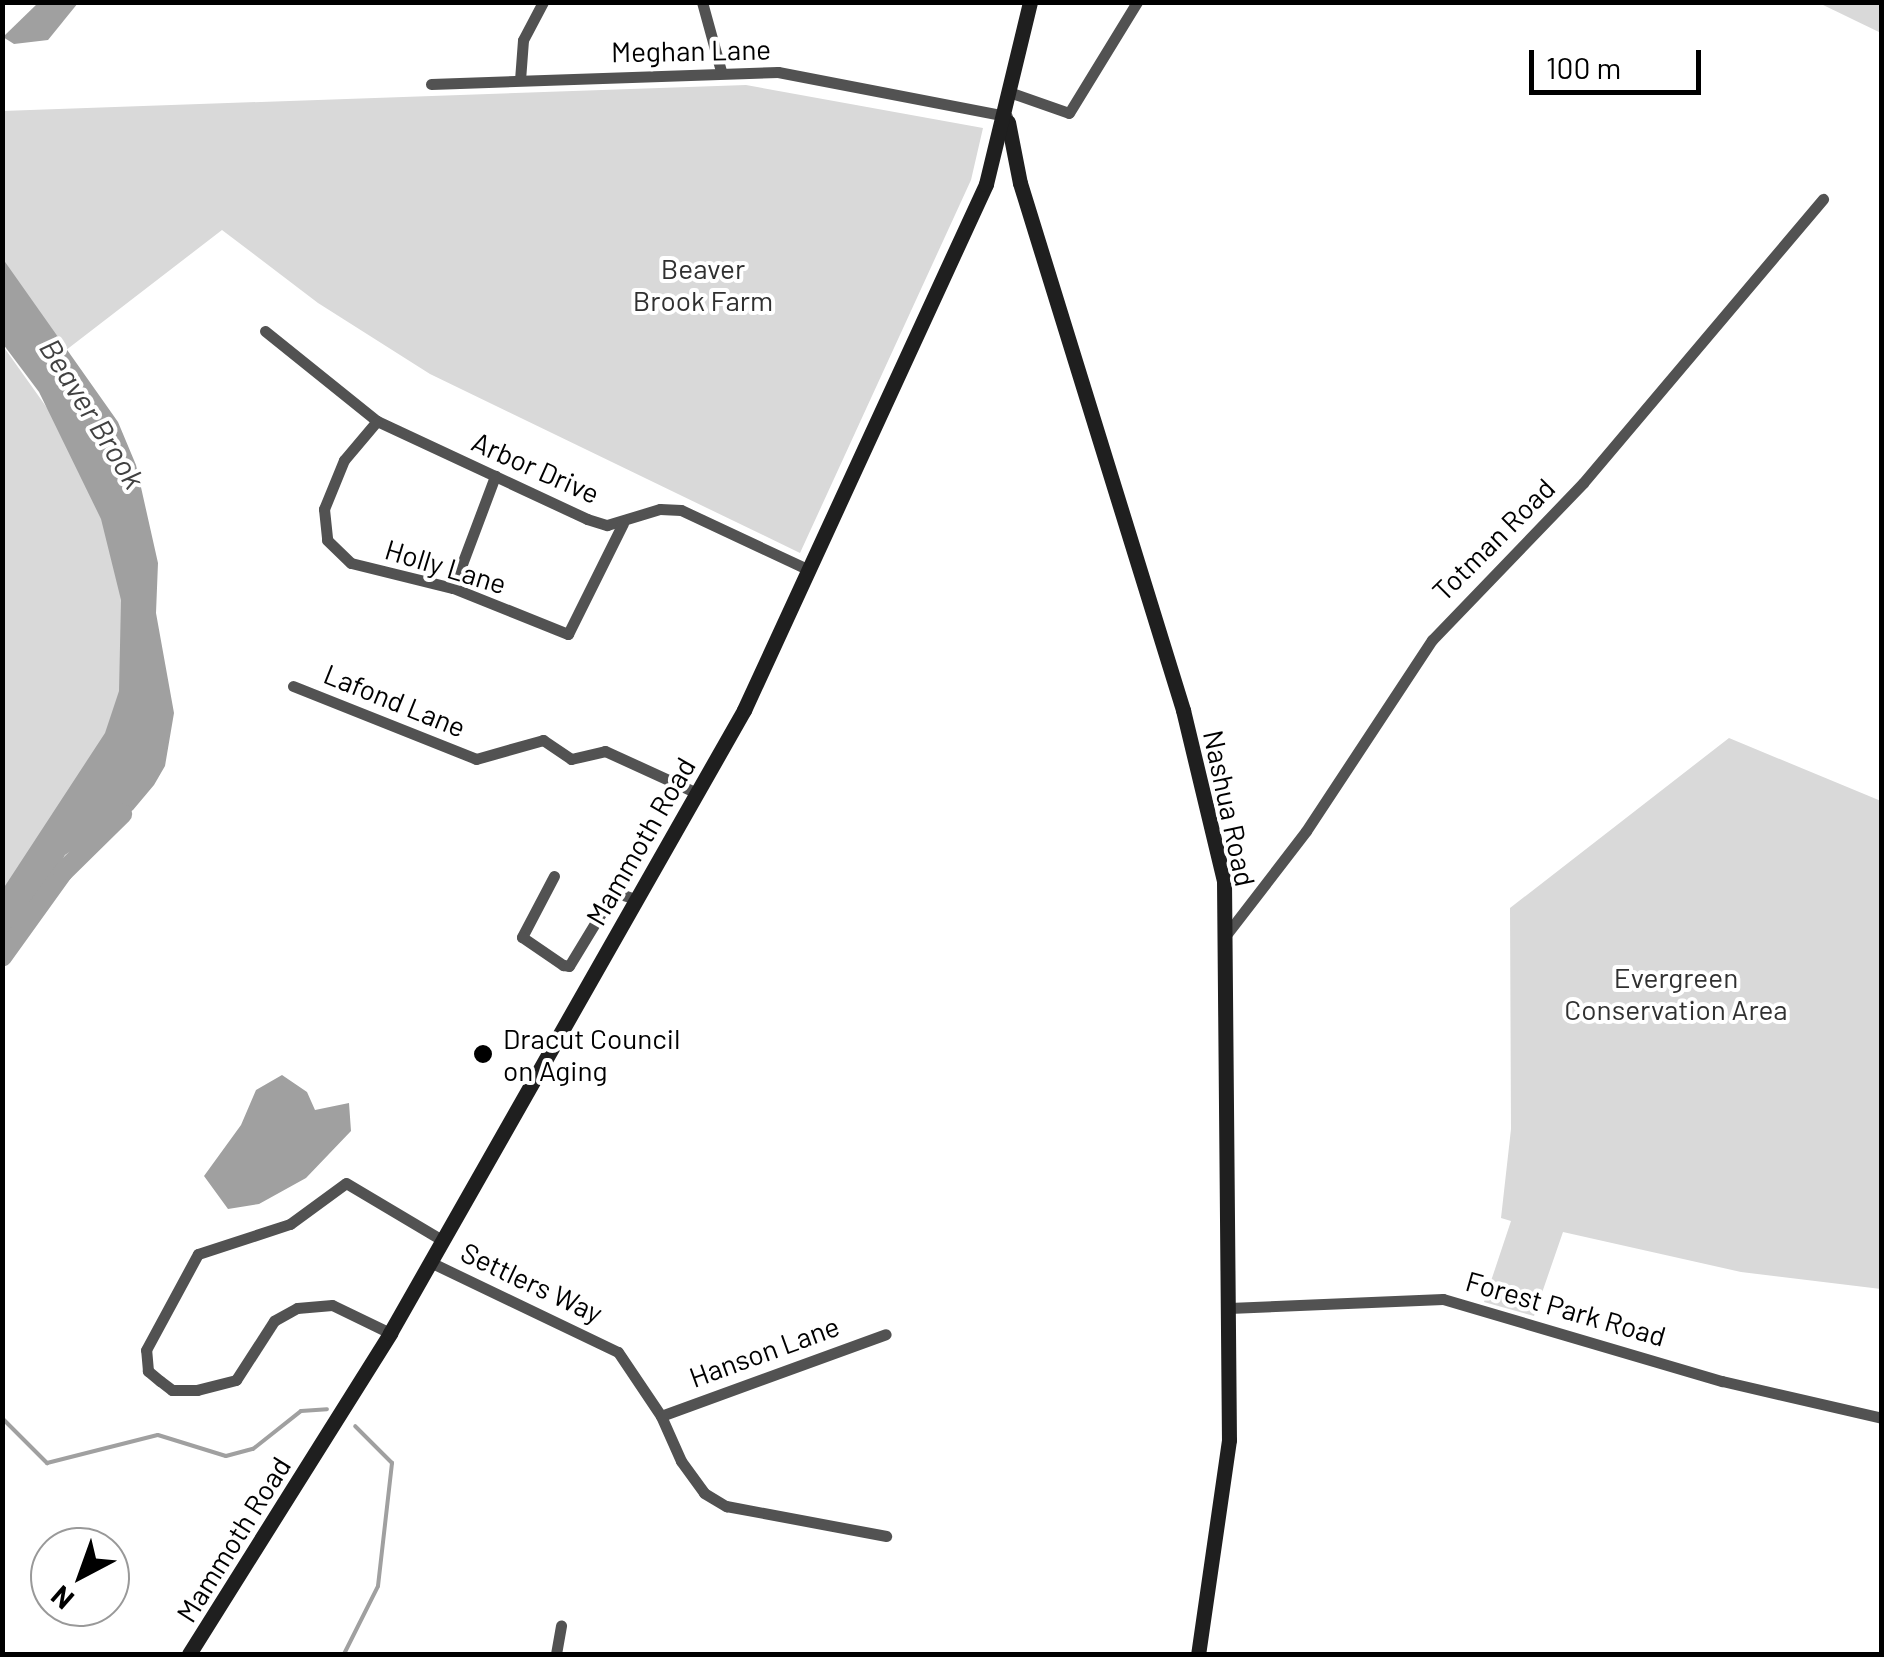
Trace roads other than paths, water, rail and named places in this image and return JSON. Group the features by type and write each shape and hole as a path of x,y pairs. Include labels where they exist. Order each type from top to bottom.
{"main road":[{"name":"Mammoth Road","path":"189,1654 390,1333 697,793 809,570 979,200 1007,116 1030,2"},
{"name":"Nashua Road","path":"1007,116 1020,183 1215,828 1226,935 1226,1495 1198,1654"}],"street":[{"path":"520,80 523,40 542,2"},
{"path":"702,2 721,72"},
{"path":"1012,93 1069,112 1137,2"},
{"name":"Meghan Lane","path":"431,84 778,72 1007,116"},
{"name":"Totman Road","path":"1226,935 1306,832 1432,640 1583,483 1823,199"},
{"name":"Arbor Drive","path":"264,331 377,421 586,519 622,523 660,509 681,510 809,570"},
{"name":"Holly Lane","path":"377,421 344,460 324,509 327,540 351,563 453,588 568,634 622,523"},
{"path":"453,588 495,476"},
{"name":"Lafond Lane","path":"293,686 476,759 542,740 572,759 605,751 697,793"},
{"path":"554,876 522,938 563,965 569,966 614,892 636,899"},
{"path":"390,1333 332,1305 297,1308 274,1320 236,1380 197,1390 172,1390 148,1370 146,1350 198,1254 290,1224 346,1183 442,1240"},
{"name":"Settlers Way","path":"430,1262 618,1352 661,1416 681,1461 704,1493 726,1506 886,1536"},
{"name":"Forest Park Road","path":"1229,1308 1443,1299 1722,1381 1882,1418"},
{"name":"Hanson Lane","path":"661,1416 886,1334"},
{"path":"556,1654 561,1625"}],"water":[{"path":"38,3 78,3 48,40 14,44 3,37"},
{"path":"3,259 118,422 136,465 158,563 156,613 174,713 165,766 154,785 133,810 65,855 3,964 3,889 105,733 119,691 121,600 101,519 39,392 3,344"},
{"path":"282,1075 307,1092 315,1110 349,1103 351,1131 306,1178 259,1204 228,1209 204,1176 241,1125 256,1090"}],"waterway":[{"name":"Beaver Brook","path":"2,957 63,872 122,814"},
{"path":"2,1418 47,1463 158,1435 226,1456 253,1449 301,1411 327,1409"},
{"path":"344,1654 378,1586 392,1463 355,1426"}],"place":[{"name":"Dracut Council on Aging","path":"483,1054"}],"park label":[{"name":"Beaver Brook Farm","path":"703,284"},
{"name":"Evergreen Conservation Area","path":"1676,993"}]}
